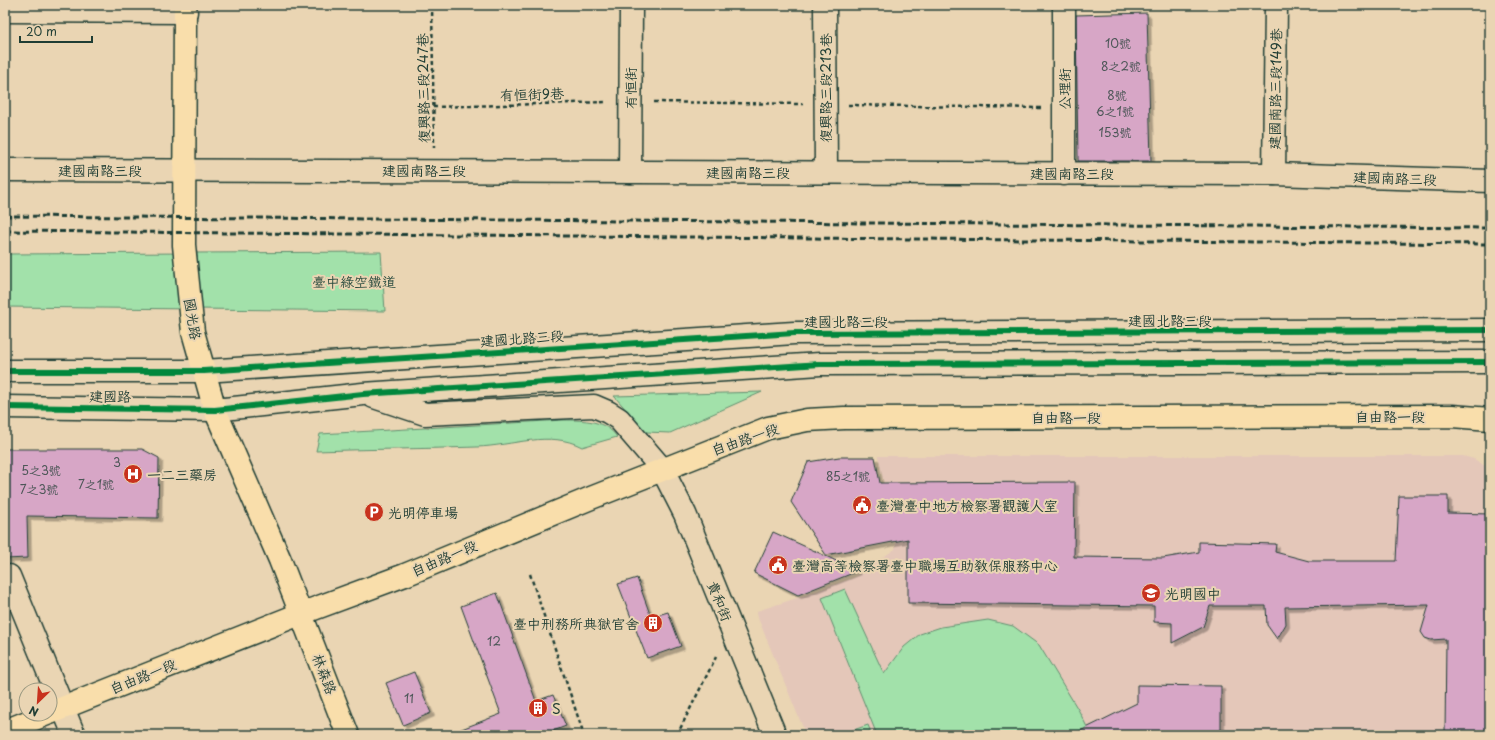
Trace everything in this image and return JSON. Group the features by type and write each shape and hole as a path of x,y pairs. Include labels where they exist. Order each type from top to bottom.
{"main road":[{"name":"國光路","path":"186,8 184,245 193,332 216,410 280,560 300,614"},
{"name":"自由路一段","path":"58,710 300,614 404,575 662,469 768,428 807,420 837,418 1452,416 1490,419"},
{"name":"林森路","path":"300,614 348,735"},
{"name":"自由路一段","path":"5,731 28,722"}],"street":[{"name":"有恒街","path":"630,172 631,5"},
{"name":"復興路三段213巷","path":"825,5 826,172"},
{"name":"公理街","path":"1064,5 1064,174"},
{"name":"建國南路三段149巷","path":"1274,174 1276,5"},
{"path":"5,11 186,8"},
{"name":"建國南路三段","path":"5,170 434,170 1274,174 1490,181"},
{"name":"建國北路三段","path":"204,371 794,334 1490,330"},
{"path":"216,410 363,394 820,364 1490,362"},
{"name":"建國路","path":"5,371 204,371"},
{"name":"貴和街","path":"363,394 425,414 594,406 619,419 662,469 685,514 775,735"},
{"name":"建國路","path":"5,407 216,410"},
{"path":"9,576 44,682"},
{"path":"58,717 74,735"}],"path":[{"path":"530,574 584,735"},
{"path":"677,735 716,657"}],"shaded area":[{"name":"光明國中","path":"878,456 1463,456 1474,459 1490,469 1490,735 806,735 758,618 757,611 855,577 895,549 896,543"}],"green space":[{"name":"臺中綠空鐵道","path":"381,252 385,311 5,307 5,254"},
{"path":"762,392 670,433 646,432 614,396"},
{"path":"564,420 594,422 606,427 617,437 582,447 570,442 544,439 477,447 316,451 320,434"},
{"path":"845,589 884,674 904,647 920,634 941,627 988,620 1013,626 1039,645 1079,711 1091,735 877,735 822,598"},
{"path":"868,725 872,735 839,735"}],"building":[{"path":"1147,13 1151,161 1078,161 1076,15"},
{"path":"5,449 142,449 159,458 158,518 27,516 28,558 5,559"},
{"path":"839,457 875,457 880,483 1075,482 1074,557 1163,558 1199,552 1199,542 1276,544 1275,552 1309,561 1396,561 1399,496 1448,496 1448,513 1490,514 1490,735 1445,735 1446,639 1431,640 1425,638 1421,632 1429,605 1285,607 1286,624 1277,639 1267,625 1266,606 1210,606 1203,627 1172,643 1172,623 1154,622 1154,606 908,603 908,539 826,555 791,502 808,462"},
{"path":"773,532 858,571 798,595 754,573"},
{"name":"臺中刑務所典獄官舍","path":"637,578 651,617 668,612 681,646 647,658 618,584"},
{"path":"497,593 536,701 553,695 566,726 543,735 451,735 451,733 501,714 461,606"},
{"path":"414,672 431,713 403,725 386,683"},
{"path":"1137,685 1221,686 1221,735 1072,735 1137,703"}],"railway":[{"path":"5,216 1490,228"},
{"path":"5,231 1490,244"}],"cycle path":[{"path":"5,371 204,371 794,333 1490,330"},
{"path":"5,407 215,410 363,394 820,364 1490,362"}],"place":[{"name":"一二三藥房","path":"133,474"},
{"name":"臺灣臺中地方檢察署觀護人室","path":"862,505"},
{"name":"光明停車場","path":"374,512"},
{"name":"臺灣高等檢察署臺中職場互助教保服務中心","path":"778,565"},
{"name":"光明國中","path":"1151,593"},
{"name":"臺中刑務所典獄官舍","path":"653,623"},
{"name":"S","path":"538,708"}]}
